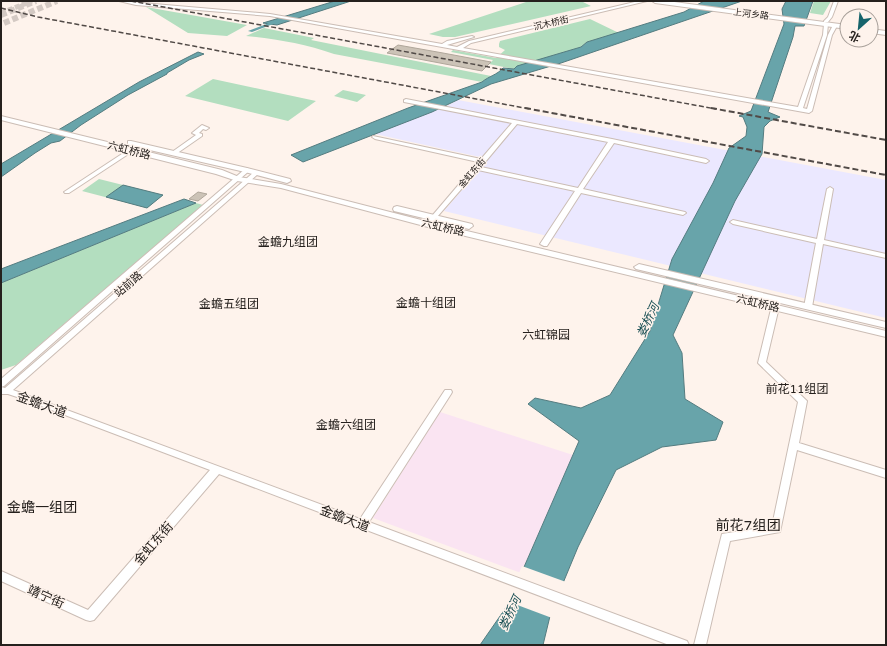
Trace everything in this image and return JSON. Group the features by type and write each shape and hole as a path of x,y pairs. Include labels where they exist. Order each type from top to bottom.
{"main road":[{"name":"上河乡路","path":"655,1 684,3 726,11 775,15"},
{"name":"上河乡路","path":"684,3 693,2 826,23 839,24"},
{"name":"上河乡路","path":"826,23 839,27"},
{"name":"六虹桥路","path":"1,113 252,172 431,221 544,244 642,271"},
{"name":"六虹桥路","path":"1,118 218,172 237,179 280,186 642,271 722,291 775,307 886,334"},
{"name":"六虹桥路","path":"722,291 808,307 886,325"}],"street":[{"path":"121,1 136,4 270,15 461,46 801,107 810,106 830,35 835,26"},
{"path":"158,1 273,12 446,44"},
{"name":"沉木桥街","path":"446,44 627,1"},
{"name":"沉木桥街","path":"461,46 645,1"},
{"path":"801,107 825,35 826,23 836,1"},
{"path":"406,101 612,141 706,162"},
{"name":"金虹东街","path":"431,221 516,122"},
{"path":"174,153 200,135 195,133 202,127 206,128"},
{"path":"375,137 483,161"},
{"path":"544,244 612,141"},
{"path":"67,192 131,150"},
{"path":"477,168 683,213"},
{"name":"站前路","path":"2,387 88,307 237,179 252,172"},
{"name":"站前路","path":"2,387 247,181 252,172"},
{"path":"808,307 830,189"},
{"path":"733,222 886,256"},
{"path":"700,645 726,537 776,530 803,401 762,363 775,307"},
{"name":"金蟾大道","path":"2,387 684,645"},
{"path":"362,524 448,392"},
{"path":"793,445 886,474"},
{"name":"金虹东街","path":"90,616 216,469"},
{"name":"靖宁街","path":"1,576 90,616"}],"shaded area":[{"path":"458,100 886,180 886,318 444,211 489,159 375,134 447,106"},
{"path":"440,412 573,455 521,573 373,518"}],"green space":[{"path":"529,1 581,1 591,6 455,37 443,37 429,34"},
{"path":"814,1 831,1 823,15 810,13"},
{"path":"146,7 247,25 227,36 188,33"},
{"path":"590,19 619,33 587,42 581,47 514,69 489,64 493,60 451,52 453,50 496,58 505,50 499,47 500,41"},
{"path":"264,28 314,38 311,40 491,76 482,82 334,54 291,42 246,36"},
{"path":"213,79 316,101 288,121 185,96"},
{"path":"343,90 366,95 357,102 334,96"},
{"path":"99,179 163,195 147,208 82,191"},
{"path":"196,203 203,205 16,365 1,370 1,283"}],"water":[{"path":"335,1 351,1 277,25 263,23"},
{"path":"704,1 742,1 561,63 491,84 432,112 303,162 291,155 408,108 482,82 503,68 514,69 517,66 581,47 587,42 684,12"},
{"name":"娄桥河","path":"786,1 813,1 804,26 795,26 793,37 768,112 780,117 770,121 764,127 762,154 735,201 673,335 682,353 685,399 723,422 716,440 662,447 616,470 578,547 551,612 543,645 480,645 507,606 579,441 528,404 535,398 581,408 610,395 650,331 672,259 713,183 729,148 746,136 747,127 743,117 739,116 751,111 784,24 782,9"},
{"path":"198,52 204,54 189,60 128,95 81,125 60,141 51,143 1,177 1,164 139,82"},
{"path":"123,185 163,195 147,208 106,197"},
{"path":"184,199 196,203 1,283 1,269"}],"pier":[{"path":"522,566 566,582 552,618 507,601"}],"building":[{"path":"398,45 491,62 482,71 387,53"},
{"path":"198,192 207,194 198,201 189,199"}],"waterway":[{"path":"250,31 279,21"}],"tunnel":[{"path":"1,13 32,1"},
{"path":"1,15 36,1"},
{"path":"4,23 57,1"}],"railway":[{"path":"131,1 716,109"},
{"path":"1,8 38,17 530,109"},
{"path":"525,108 886,175"},
{"path":"711,108 886,140"}],"district":[{"name":"金蟾九组团","path":"288,242"},
{"name":"金蟾十组团","path":"426,303"},
{"name":"金蟾五组团","path":"229,304"},
{"name":"六虹锦园","path":"546,335"},
{"name":"前花11组团","path":"797,389"},
{"name":"金蟾六组团","path":"346,425"},
{"name":"金蟾一组团","path":"42,507"},
{"name":"前花7组团","path":"748,525"}]}
